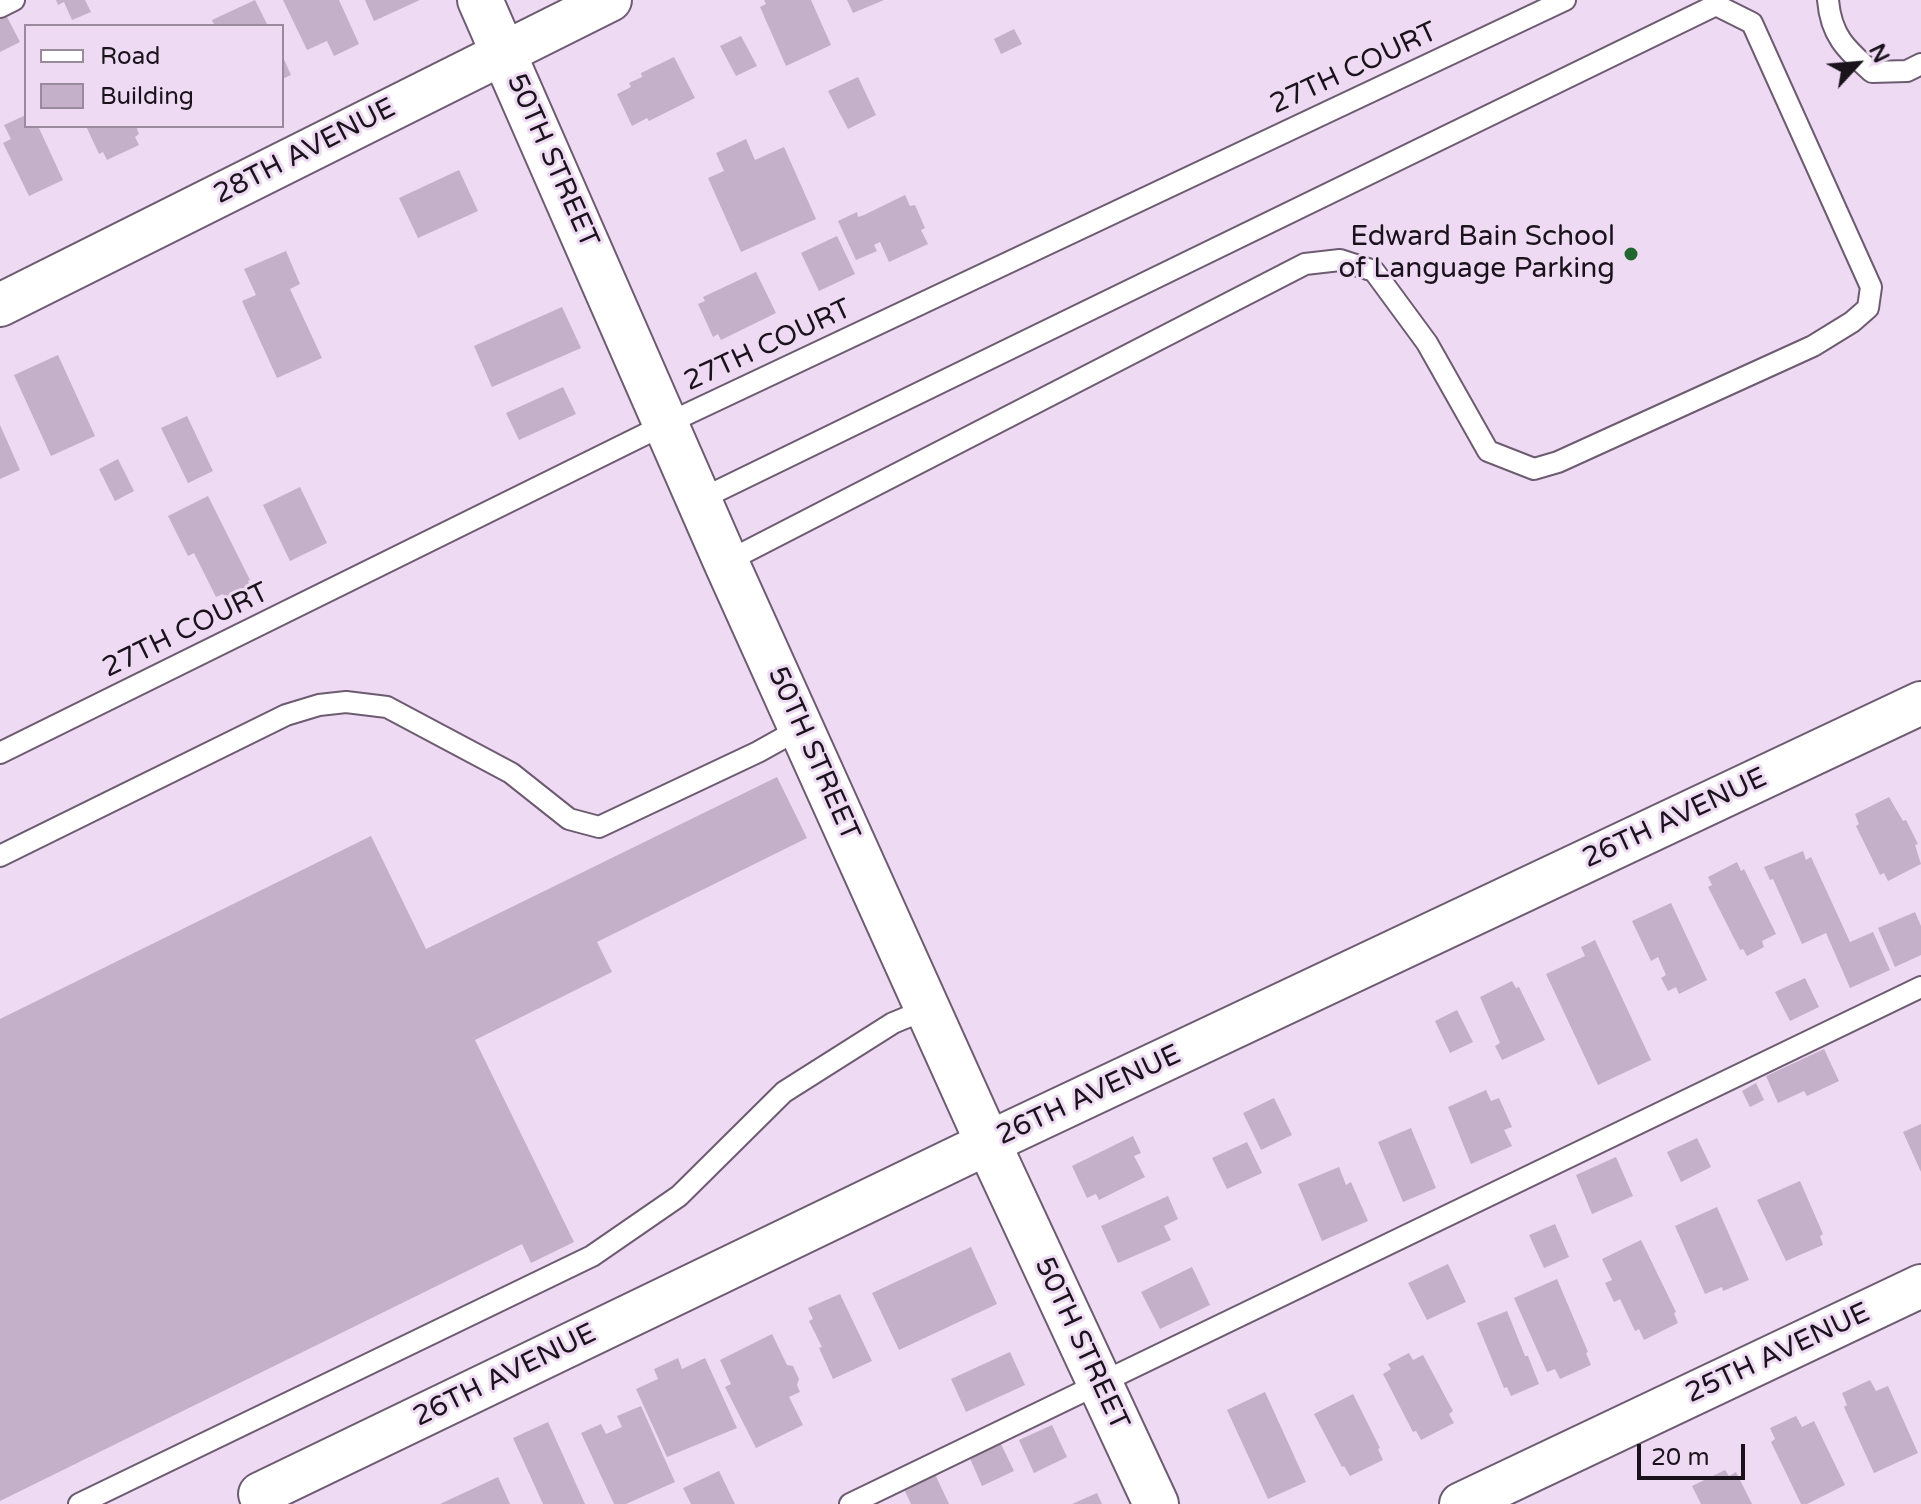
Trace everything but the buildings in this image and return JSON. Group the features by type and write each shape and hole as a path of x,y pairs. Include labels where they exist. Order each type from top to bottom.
{"street":[{"name":"50TH STREET","path":"480,0 726,562 988,1143 1156,1504"},
{"name":"28TH AVENUE","path":"0,305 610,0"},
{"name":"26TH AVENUE","path":"262,1499 988,1143 1921,703"},
{"name":"25TH AVENUE","path":"1461,1504 1921,1286"}],"lane":[{"path":"0,7 14,0"},
{"name":"27TH COURT","path":"0,753 666,424 1565,0"},
{"path":"1828,0 1829,19 1842,45 1872,72 1907,71 1921,64"},
{"path":"699,500 1716,5 1752,23 1871,287 1868,308 1852,322 1813,346 1558,462 1534,469 1488,451 1427,343 1374,271 1340,260 1305,264 726,562"},
{"path":"0,856 286,715 319,705 346,702 387,707 511,773 569,819 599,827 758,752 801,728"},
{"path":"850,1504 1921,987"},
{"path":"79,1504 592,1256 679,1196 784,1092 893,1023 927,1009"}],"place":[{"name":"Edward Bain School of Language Parking","path":"1631,254"}]}
